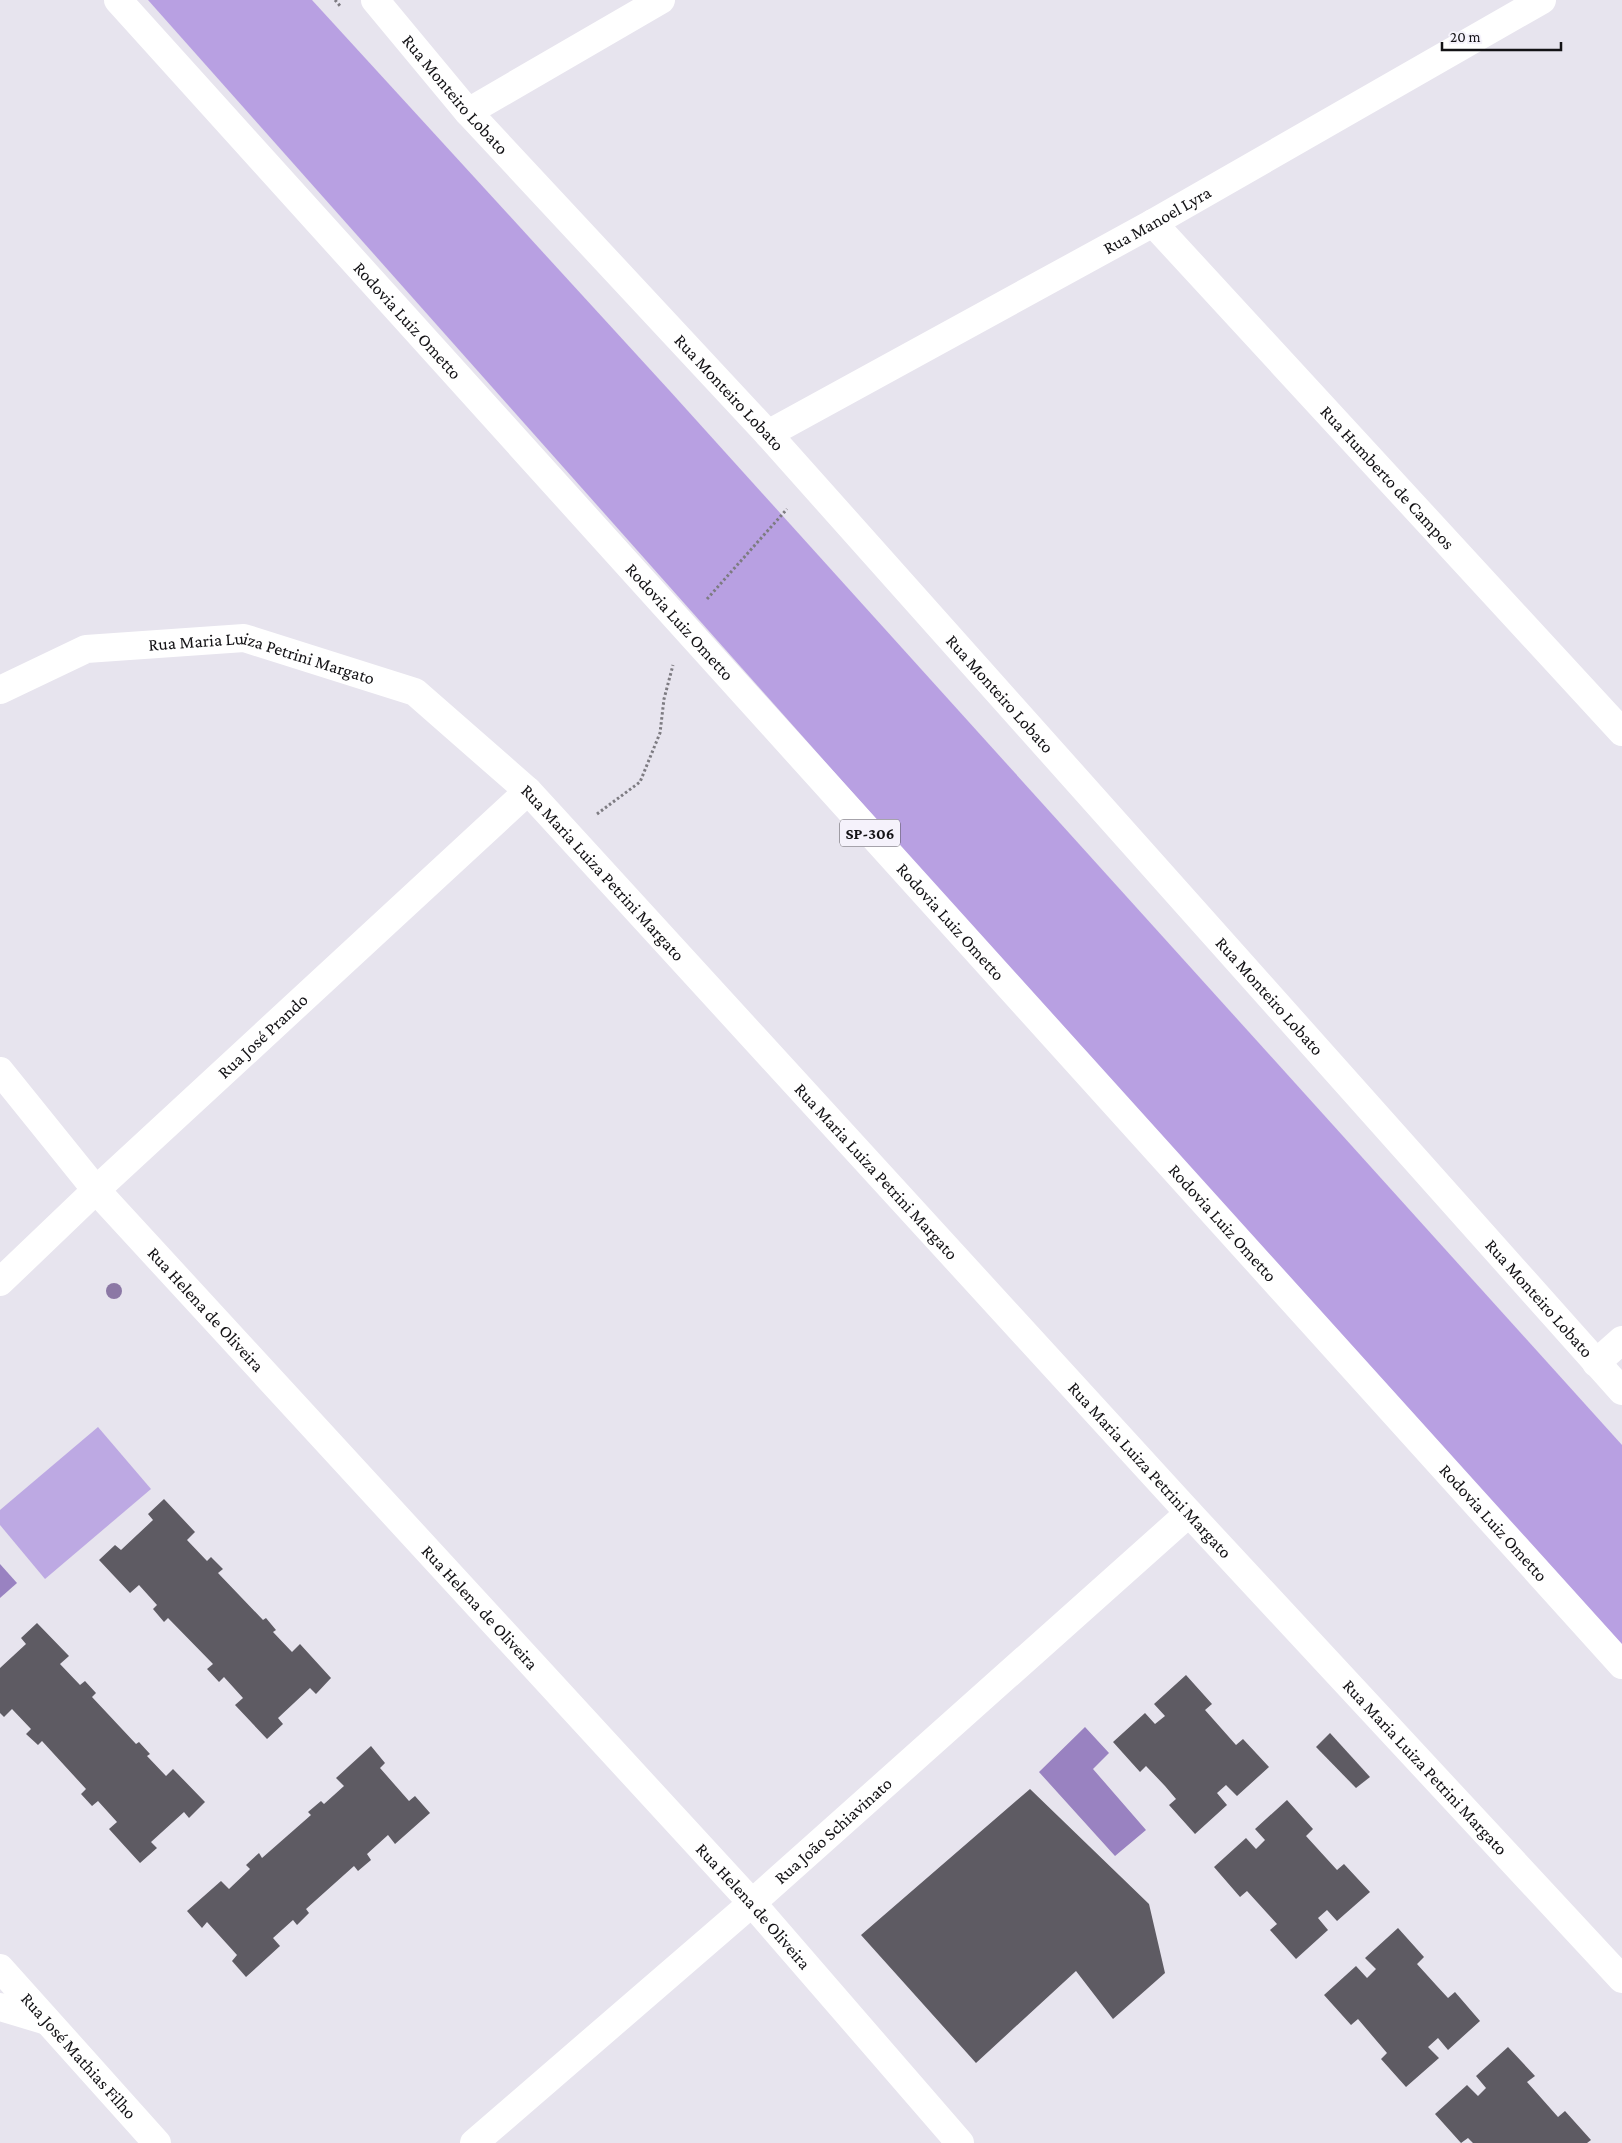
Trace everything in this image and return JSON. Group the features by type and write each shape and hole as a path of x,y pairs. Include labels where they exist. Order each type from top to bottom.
{"street":[{"name":"Rodovia Luiz Ometto","path":"118,0 1622,1665"},
{"name":"Rua Monteiro Lobato","path":"375,0 468,112 768,434 1622,1391"},
{"path":"468,112 661,0"},
{"name":"Rua Manoel Lyra","path":"768,434 1152,223 1542,0"},
{"name":"Rua Humberto de Campos","path":"1152,223 1622,732"},
{"name":"Rua Maria Luiza Petrini Margato","path":"0,690 86,649 244,638 415,692 528,791 1189,1513 1622,1979"},
{"name":"Rua José Prando","path":"0,1282 96,1190 528,791"},
{"name":"Rua Helena de Oliveira","path":"0,1072 96,1190 752,1903 960,2143"},
{"path":"1596,1363 1622,1340"},
{"name":"Rua João Schiavinato","path":"474,2143 752,1903 1189,1513"},
{"name":"Rua José Mathias Filho","path":"0,1968 157,2143"},
{"path":"0,2007 48,2021"}],"shaded area":[{"path":"148,0 312,0 669,390 1622,1445 1622,1648 900,846"},
{"path":"98,1427 151,1489 45,1579 0,1525 0,1510"},
{"path":"0,1564 17,1583 0,1598"},
{"path":"1085,1727 1109,1753 1093,1769 1146,1830 1115,1856 1039,1772"}],"building":[{"path":"164,1499 195,1532 187,1540 207,1561 211,1557 223,1569 218,1573 263,1620 266,1618 276,1630 273,1632 292,1652 300,1644 331,1678 316,1694 310,1688 278,1718 283,1724 267,1739 235,1705 243,1698 224,1677 219,1682 207,1669 213,1664 168,1618 164,1622 153,1609 157,1605 139,1585 130,1593 99,1560 115,1545 121,1550 153,1520 148,1514"},
{"path":"37,1623 69,1656 60,1664 80,1685 85,1681 96,1693 92,1697 136,1744 139,1742 150,1754 147,1756 166,1776 173,1769 205,1802 189,1818 184,1812 151,1842 157,1848 140,1863 109,1829 117,1822 98,1801 92,1806 81,1794 86,1789 42,1741 38,1745 26,1734 31,1729 12,1709 4,1717 0,1713 0,1668 26,1644 21,1638"},
{"path":"1186,1675 1212,1704 1205,1710 1236,1745 1243,1739 1269,1767 1237,1796 1226,1785 1217,1793 1227,1805 1195,1834 1169,1805 1176,1799 1165,1786 1146,1766 1140,1772 1113,1742 1145,1713 1155,1724 1165,1716 1154,1704"},
{"path":"1330,1733 1370,1777 1356,1788 1316,1747"},
{"path":"371,1746 385,1763 380,1768 409,1801 415,1796 430,1813 395,1844 388,1835 367,1854 371,1860 358,1871 354,1866 306,1909 309,1913 297,1925 293,1920 273,1938 280,1946 246,1977 232,1961 237,1955 207,1922 202,1928 187,1911 221,1881 229,1889 250,1869 246,1865 259,1853 262,1858 311,1815 308,1812 321,1801 324,1804 344,1786 336,1778"},
{"path":"1030,1789 1149,1904 1165,1973 1113,2019 1076,1971 976,2063 861,1935"},
{"path":"1287,1800 1313,1829 1306,1836 1337,1870 1344,1864 1370,1892 1337,1921 1327,1910 1318,1918 1328,1930 1296,1959 1270,1930 1277,1924 1247,1891 1240,1897 1214,1867 1246,1838 1256,1849 1265,1840 1255,1829"},
{"path":"1398,1928 1424,1957 1417,1964 1448,1998 1455,1992 1480,2021 1448,2050 1438,2038 1428,2047 1439,2058 1406,2087 1381,2059 1387,2053 1358,2019 1351,2025 1324,1995 1356,1966 1367,1978 1376,1969 1365,1958"},
{"path":"1508,2047 1535,2076 1527,2082 1558,2117 1565,2111 1591,2140 1587,2143 1473,2143 1468,2138 1461,2143 1435,2114 1467,2085 1478,2096 1486,2088 1476,2076"}]}
